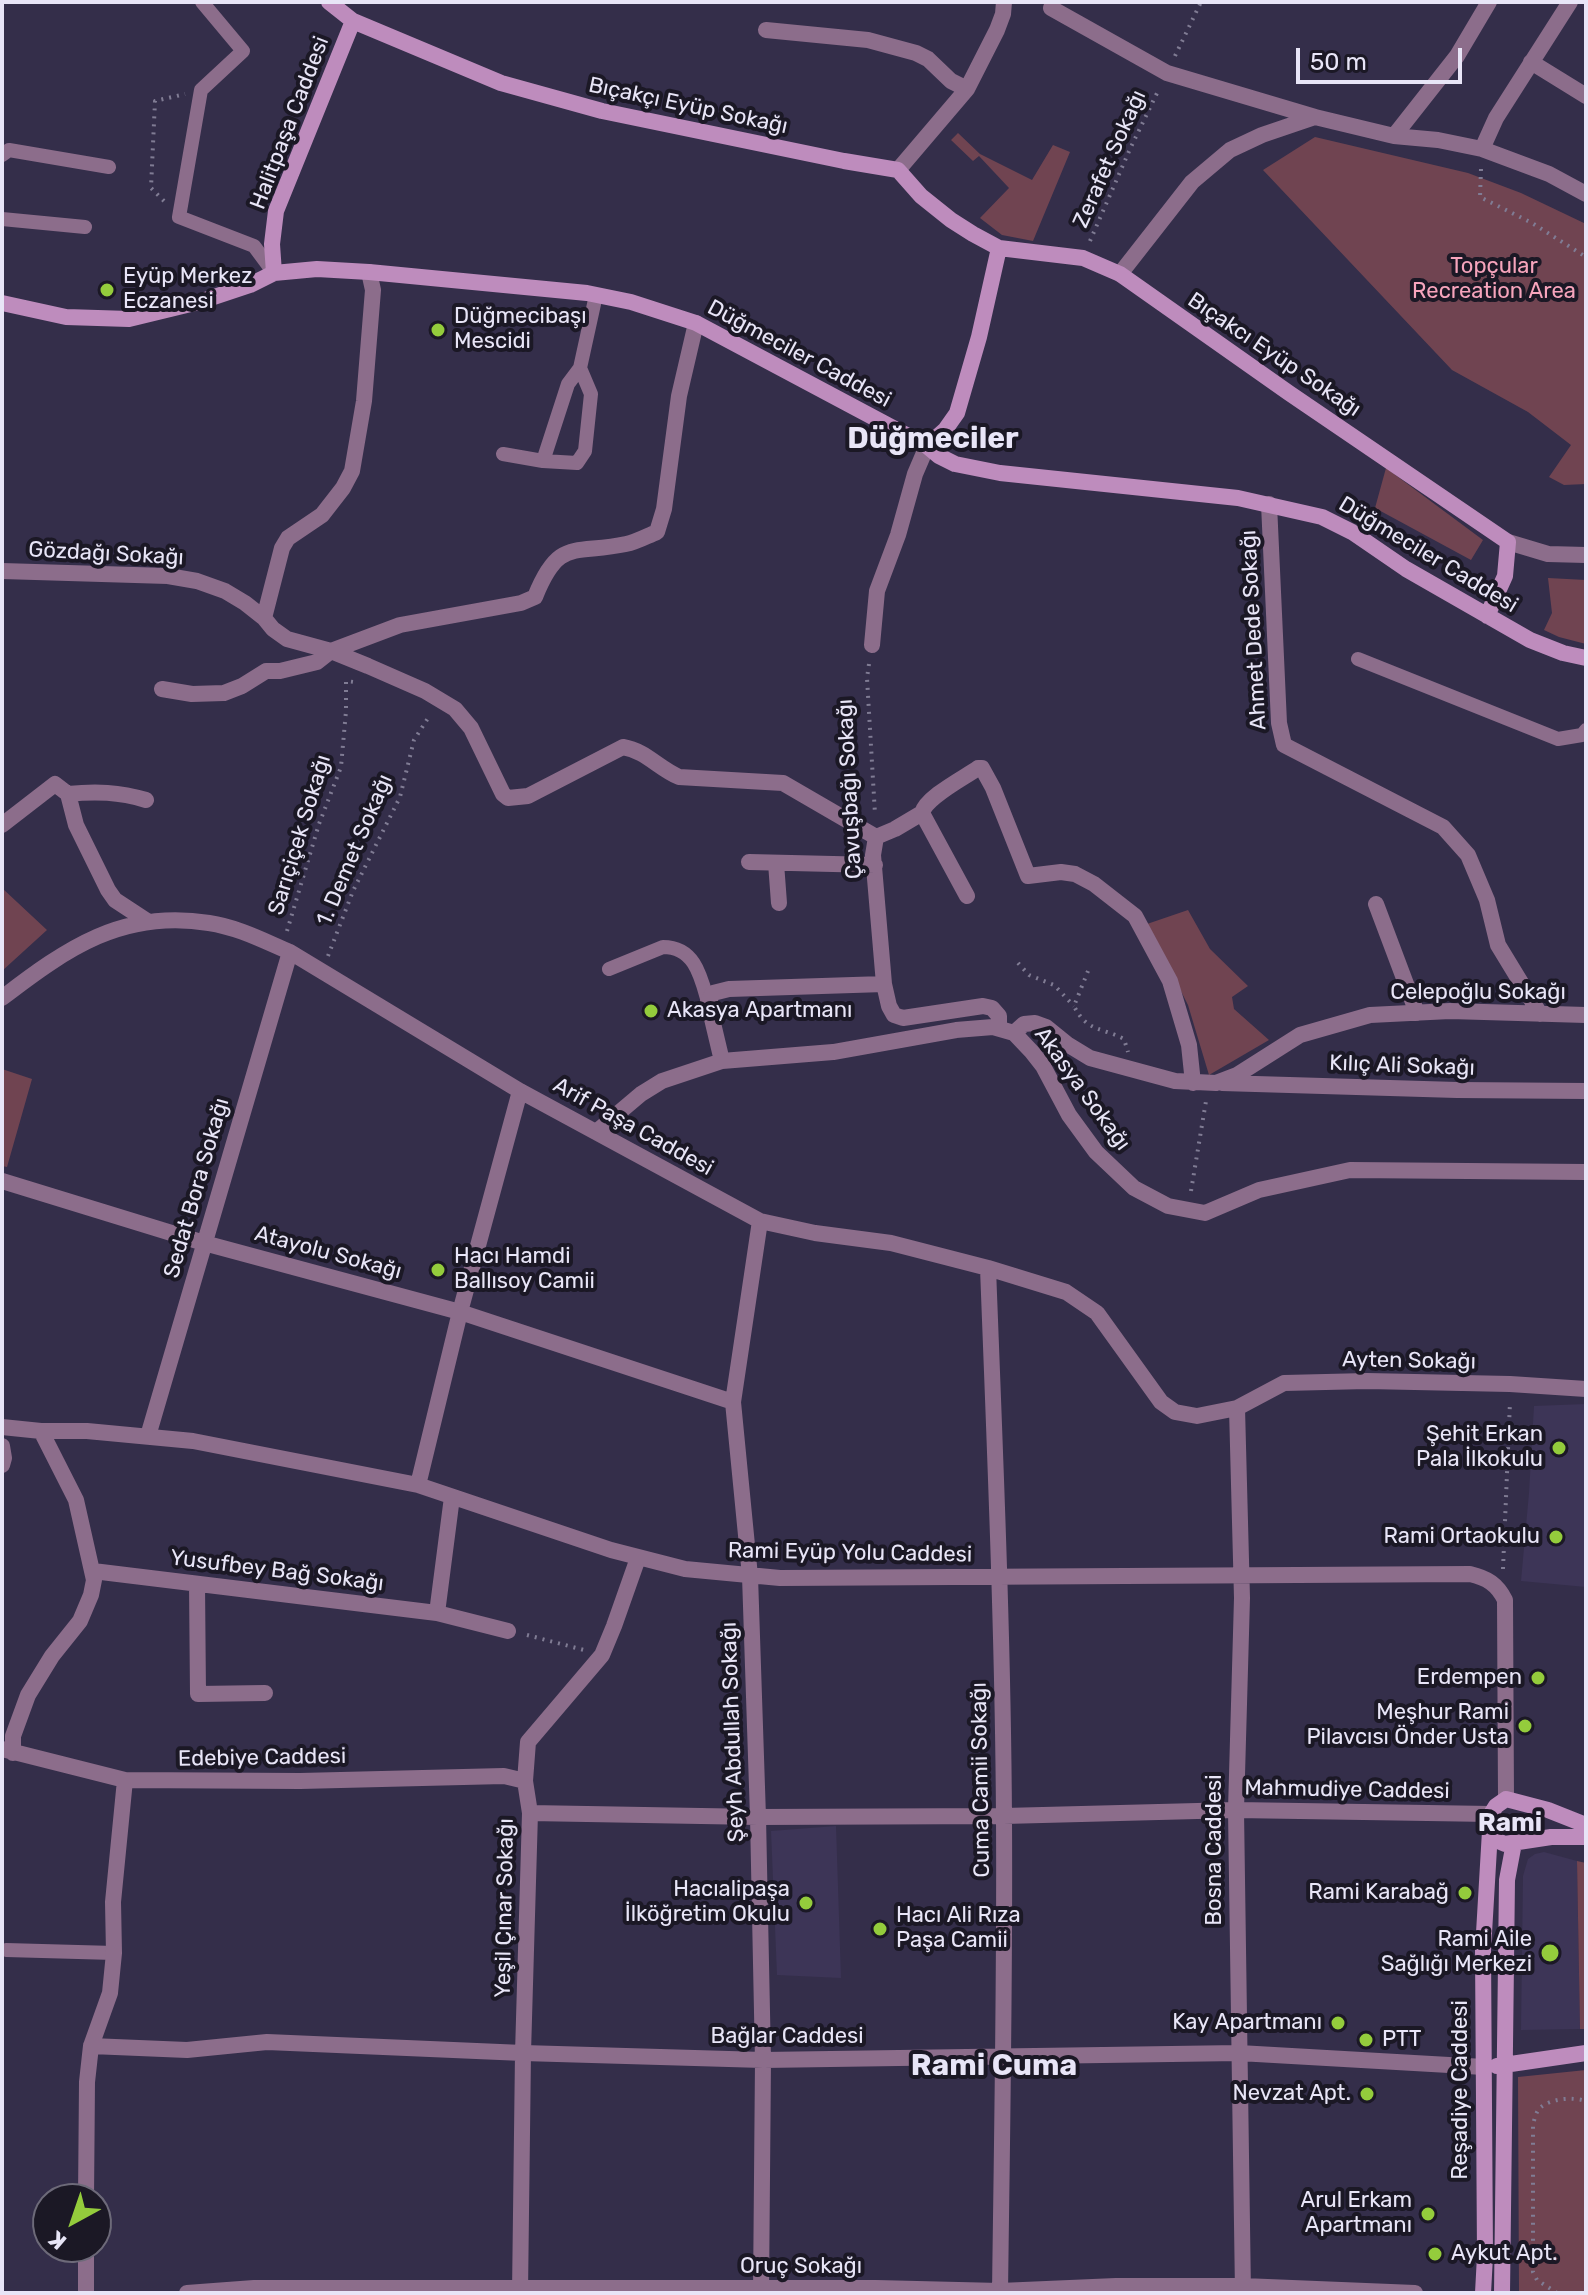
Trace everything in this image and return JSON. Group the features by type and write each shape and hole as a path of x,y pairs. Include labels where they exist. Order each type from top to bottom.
{"street":[{"name":"Halitpaşa Caddesi","path":"274,273 272,244 276,211 353,21 329,2"},
{"path":"872,645 877,591 927,446 945,430 957,413 979,337 999,248 951,220 921,196 898,170 967,89 997,30 1004,2"},
{"path":"1394,136 1457,56 1489,2"},
{"path":"1482,149 1496,118 1570,2"},
{"path":"1051,8 1167,73 1315,117 1394,136 1438,140 1482,149 1549,174 1586,194"},
{"name":"Bıçakçı Eyüp Sokağı","path":"353,21 501,83 602,111 898,170"},
{"path":"766,30 868,40 916,53 928,59 951,81 967,89"},
{"path":"1531,62 1586,96"},
{"path":"1120,274 1192,182 1223,156 1247,141 1315,117"},
{"name":"Bıçakcı Eyüp Sokağı","path":"999,248 1083,258 1120,274 1508,542 1548,554 1586,555"},
{"name":"Düğmeciler Caddesi","path":"2,303 66,317 129,319 199,302 250,285 274,273 317,269 596,295 631,302 696,323 927,446 955,464 1000,473 1238,498 1322,517 1530,640 1586,658"},
{"path":"264,618 282,548 288,538 322,515 352,471 364,401 373,290 369,272"},
{"path":"162,689 192,694 224,693 266,671 280,671 317,662 331,651 400,625 521,603 535,597 544,575 556,559 571,550 629,544 657,532 664,509 679,396 696,323"},
{"name":"Ahmet Dede Sokağı","path":"1269,504 1279,723 1284,745 1443,827 1468,855 1487,900 1498,945 1540,1014"},
{"path":"1487,616 1505,576 1508,542"},
{"name":"Gözdağı Sokağı","path":"2,571 168,576 197,581 225,591 245,603 287,639 331,651 425,691 455,709 471,728 503,794 508,798 528,796 623,747 635,749 679,777 783,783 876,837"},
{"path":"876,837 922,813 924,806 935,797 982,768 1028,876 1061,872 1075,874 1094,884 1135,916 1170,981 1189,1045 1206,1083 1175,1081 1090,1058 1046,1027 1035,1023 1006,1031"},
{"path":"2,825 55,784 68,794 76,825 108,890 115,900 147,921"},
{"path":"68,794 99,791 146,800"},
{"path":"922,813 967,896"},
{"name":"Çavuşbağı Sokağı","path":"876,837 873,855 884,984 894,1015 903,1018 983,1006 992,1008 1006,1031"},
{"path":"749,862 875,865"},
{"path":"776,863 779,903"},
{"path":"1376,904 1417,1013"},
{"name":"Arif Paşa Caddesi","path":"2,998 67,951 93,937 163,919 211,923 286,950 520,1091 760,1221 815,1233 891,1243 1066,1292 1097,1313 1161,1402 1175,1412 1197,1416 1237,1408"},
{"name":"Sedat Bora Sokağı","path":"148,1436 286,950"},
{"path":"722,1061 708,1002 713,993 729,989 884,984"},
{"name":"Celepoğlu Sokağı","path":"1206,1083 1237,1075 1300,1035 1370,1015 1450,1011 1586,1015"},
{"name":"Akasya Sokağı","path":"596,1132 641,1094 662,1081 722,1061 833,1052 956,1030 993,1027 1006,1031 1043,1066 1069,1115 1096,1152 1134,1188 1168,1206 1205,1213 1259,1190 1350,1170 1586,1172"},
{"name":"Kılıç Ali Sokağı","path":"1206,1083 1586,1091"},
{"path":"418,1485 460,1312 520,1091"},
{"name":"Atayolu Sokağı","path":"2,1181 204,1243 460,1312 733,1402"},
{"name":"Şeyh Abdullah Sokağı","path":"760,1221 733,1402 750,1576 758,1817 763,2060 761,2291"},
{"name":"Cuma Camii Sokağı","path":"988,1268 1004,1816 1000,2292"},
{"name":"Ayten Sokağı","path":"1237,1408 1284,1383 1510,1384 1586,1389"},
{"name":"Bosna Caddesi","path":"1237,1408 1241,1575 1236,1810 1243,2290"},
{"name":"Rami Eyüp Yolu Caddesi","path":"2,1427 193,1441 418,1485 638,1558 685,1569 780,1578 1470,1574 1484,1577 1501,1592"},
{"path":"7,1751 28,1695 52,1656 80,1621 91,1595 93,1571 76,1500 41,1431"},
{"path":"2,1446 2,1465"},
{"path":"437,1613 452,1497"},
{"name":"Yeşil Çınar Sokağı","path":"520,2291 530,1813 525,1781 528,1742 602,1655 638,1558"},
{"name":"Yusufbey Bağ Sokağı","path":"93,1571 437,1613 508,1631"},
{"path":"197,1584 198,1694 265,1693"},
{"path":"1501,1592 1505,1600 1506,1799"},
{"name":"Edebiye Caddesi","path":"7,1751 125,1780 300,1781 504,1776 525,1781"},
{"path":"86,2183 87,2082 91,2046 110,1993 114,1953 113,1902 125,1780"},
{"path":"1491,1814 1500,1801 1506,1799 1548,1810 1586,1825"},
{"name":"Mahmudiye Caddesi","path":"530,1813 758,1817 1004,1816 1236,1810 1491,1814"},
{"name":"Reşadiye Caddesi","path":"1483,2293 1483,1950 1491,1814"},
{"path":"1491,1838 1501,1844 1551,1837 1586,1837"},
{"name":"Reşadiye Caddesi","path":"1502,2293 1507,1880 1514,1843"},
{"name":"Bağlar Caddesi","path":"91,2046 187,2050 267,2042 763,2060 1239,2053 1484,2067"},
{"path":"1484,2067 1586,2053"},
{"path":"86,2263 86,2293"},
{"name":"Oruç Sokağı","path":"187,2293 254,2290 1000,2292 1116,2286 1415,2293"}],"lane":[{"path":"202,2 243,51 201,90 179,217 254,246 274,273"},
{"path":"2,155 9,150 109,167"},
{"path":"2,219 85,227"},
{"path":"543,461 568,384 580,368 596,295"},
{"path":"503,454 577,463 585,451 591,394 580,368"},
{"path":"1358,659 1558,739 1582,735 1586,730"},
{"path":"609,969 670,947 686,954 695,964 708,1002"},
{"path":"6,1950 114,1953"}],"path":[{"name":"Zerafet Sokağı","path":"1083,258 1130,149 1201,2"},
{"path":"179,217 151,188 155,101 201,90"},
{"path":"1482,149 1480,197 1532,223 1586,257"},
{"name":"Çavuşbağı Sokağı","path":"872,645 867,678 876,837"},
{"name":"Sarıçiçek Sokağı","path":"286,950 319,824 341,767 346,681"},
{"name":"1. Demet Sokağı","path":"321,971 353,891 400,797 414,740 440,700"},
{"path":"1018,963 1029,975 1054,985 1074,1006 1082,1021 1124,1039 1128,1045 1131,1069"},
{"path":"1074,1006 1088,971"},
{"path":"1188,1210 1206,1083"},
{"path":"1501,1592 1510,1384"},
{"path":"508,1631 602,1655"},
{"path":"1557,2293 1537,2280 1533,2272 1533,2124 1539,2108 1545,2105 1560,2100 1586,2101"}],"shaded area":[{"path":"1586,1404 1586,1587 1521,1581 1534,1406"},
{"name":"Hacıalipaşa İlköğretim Okulu","path":"836,1826 841,1978 777,1975 771,1831"},
{"name":"Rami Aile Sağlığı Merkezi","path":"1544,1852 1577,1861 1580,2029 1521,2030 1523,1876 1528,1859"}],"green space":[{"path":"958,133 980,154 1032,180 1053,145 1070,152 1033,241 1002,235 980,218 1009,188 979,156 973,161 951,140"},
{"name":"Topçular Recreation Area","path":"1315,137 1468,173 1521,193 1586,224 1586,484 1564,485 1549,477 1571,445 1528,412 1452,370 1263,170"},
{"path":"1386,468 1483,540 1471,560 1375,508"},
{"path":"1548,578 1586,580 1586,644 1544,630 1552,613"},
{"path":"2,888 47,930 2,971"},
{"path":"1188,910 1210,949 1248,986 1232,997 1234,1009 1269,1040 1209,1075 1188,1005 1147,924"},
{"path":"2,1069 32,1079 7,1167 2,1166"},
{"path":"1577,1861 1586,1863 1586,2029 1580,2029"},
{"path":"1586,2070 1586,2293 1519,2293 1518,2077"}],"place":[{"name":"Eyüp Merkez Eczanesi","path":"107,290"},
{"name":"Düğmecibaşı Mescidi","path":"438,330"},
{"name":"Akasya Apartmanı","path":"651,1011"},
{"name":"Hacı Hamdi Ballısoy Camii","path":"438,1270"},
{"name":"Şehit Erkan Pala İlkokulu","path":"1559,1448"},
{"name":"Rami Ortaokulu","path":"1556,1537"},
{"name":"Erdempen","path":"1538,1678"},
{"name":"Meşhur Rami Pilavcısı Önder Usta","path":"1525,1726"},
{"name":"Rami Karabağ","path":"1465,1893"},
{"name":"Hacıalipaşa İlköğretim Okulu","path":"806,1903"},
{"name":"Hacı Ali Rıza Paşa Camii","path":"880,1929"},
{"name":"Rami Aile Sağlığı Merkezi","path":"1550,1953"},
{"name":"Kay Apartmanı","path":"1338,2023"},
{"name":"PTT","path":"1366,2040"},
{"name":"Nevzat Apt.","path":"1367,2094"},
{"name":"Arul Erkam Apartmanı","path":"1428,2214"},
{"name":"Aykut Apt.","path":"1435,2254"}],"district":[{"name":"Düğmeciler","path":"933,439"},
{"name":"Rami","path":"1510,1823"},
{"name":"Rami Cuma","path":"994,2066"}]}
